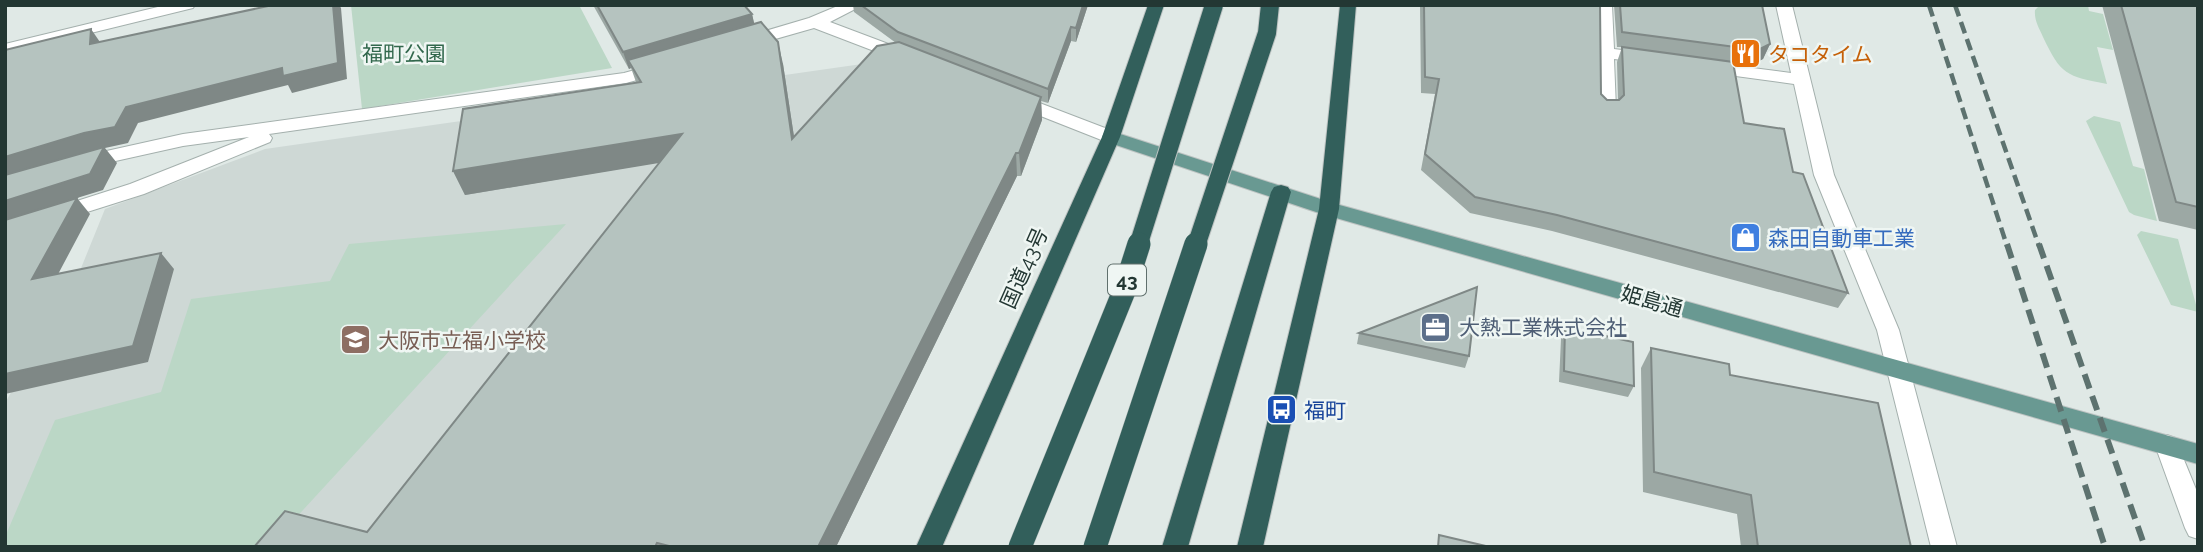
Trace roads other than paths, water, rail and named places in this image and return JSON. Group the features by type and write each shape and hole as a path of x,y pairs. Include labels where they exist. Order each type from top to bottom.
{"highway":[{"name":"国道43号","path":"929,547 1111,137 1156,5"},
{"name":"43","path":"1020,547 1124,291 1214,5"},
{"path":"1095,547 1259,58 1267,33 1270,5"},
{"path":"1250,547 1329,209 1348,5"},
{"path":"1175,547 1280,192"}],"main road":[{"name":"姫島通","path":"1111,137 1329,209 2198,454"}],"street":[{"path":"5,49 187,5"},
{"path":"727,48 815,22 855,5"},
{"path":"1604,5 1607,109"},
{"path":"1784,5 1825,175 1888,330 1944,547"},
{"path":"815,22 916,61"},
{"path":"1607,52 1662,61"},
{"path":"62,169 97,158 183,140 626,78 677,63"},
{"path":"1689,64 1800,80"},
{"path":"1005,96 1111,137"},
{"path":"5,231 137,189 294,125"},
{"path":"2167,445 2198,528"}],"railway":[{"path":"1929,5 2007,246"},
{"path":"1955,5 2039,246"},
{"path":"2007,244 2105,547"},
{"path":"2039,244 2145,547"}],"place":[{"name":"タコタイム","path":"1745,54"},
{"name":"森田自動車工業","path":"1745,238"},
{"name":"大熱工業株式会社","path":"1436,327"},
{"name":"大阪市立福小学校","path":"355,340"},
{"name":"福町","path":"1281,410"}],"park label":[{"name":"福町公園","path":"404,53"}]}
